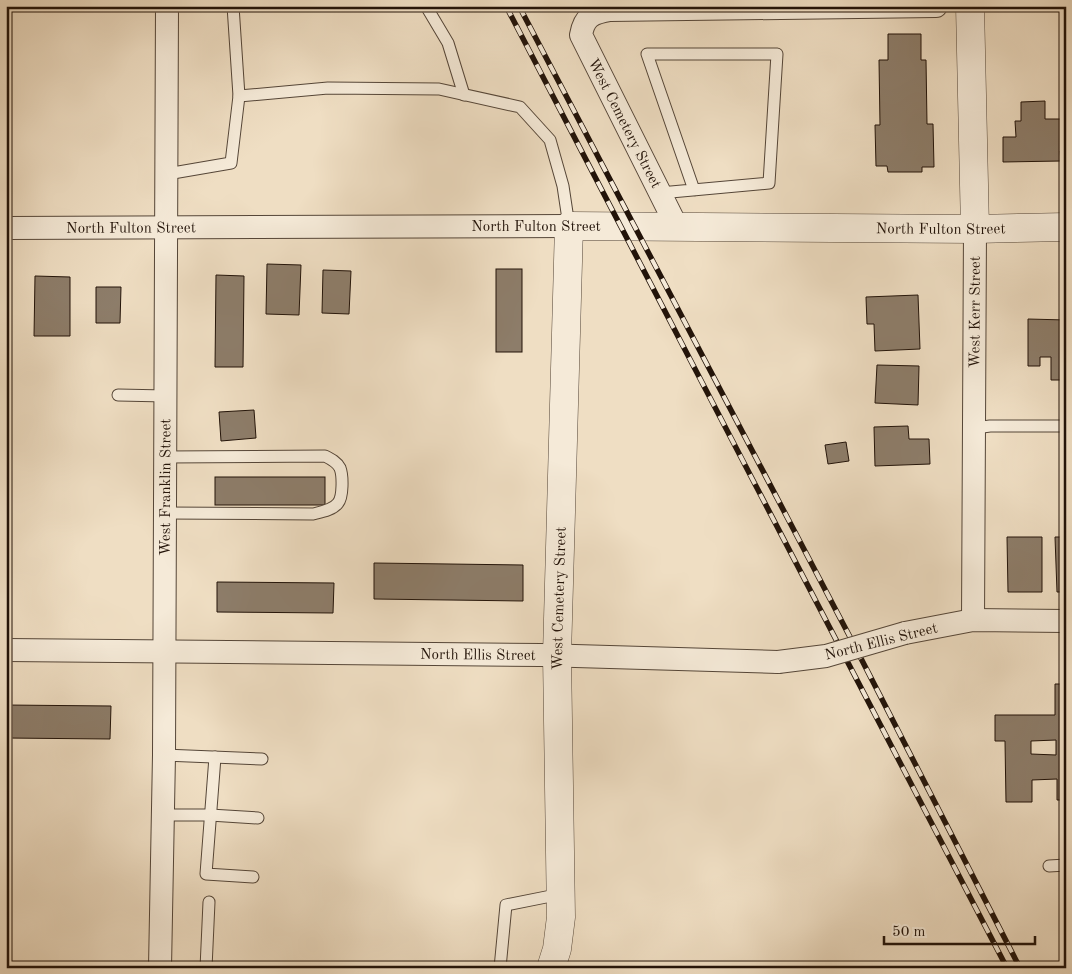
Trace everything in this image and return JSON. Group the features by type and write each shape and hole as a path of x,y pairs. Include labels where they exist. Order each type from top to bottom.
{"street":[{"name":"West Franklin Street","path":"160,968 164,755 167,6"},
{"name":"West Cemetery Street","path":"677,227 581,35 583,24 587,17 610,10 936,6"},
{"name":"West Kerr Street","path":"970,6 974,229 973,620"},
{"name":"West Cemetery Street","path":"551,968 560,934 561,894 557,655 569,226"},
{"name":"North Fulton Street","path":"6,228 748,226 974,229 1066,227"},
{"name":"North Ellis Street","path":"6,650 557,655 778,662 826,656 905,634 973,620 1066,621"}],"lane":[{"path":"166,174 231,163 239,96 232,6"},
{"path":"426,6 448,43 464,95"},
{"path":"660,193 694,190 769,183 777,54 647,54 694,190"},
{"path":"239,96 328,88 439,89 520,107 550,140 563,186 569,226"},
{"path":"118,396 166,396"},
{"path":"974,428 990,426 1066,426"},
{"path":"165,457 325,456 335,461 341,469 341,498 338,504 324,512 313,514 165,513"},
{"path":"164,755 262,759"},
{"path":"215,757 206,874 253,877"},
{"path":"162,815 258,818"},
{"path":"1049,866 1066,865"},
{"path":"500,968 506,905 561,894"},
{"path":"206,968 208,902"}],"building":[{"path":"888,34 921,34 921,60 926,60 927,124 933,124 934,167 922,167 922,172 888,172 887,166 876,166 875,125 880,125 879,60 888,60"},
{"path":"1045,101 1045,119 1061,119 1061,128 1066,128 1066,151 1060,151 1061,161 1003,162 1003,137 1016,137 1015,121 1021,121 1021,102"},
{"path":"267,264 301,265 299,315 266,314"},
{"path":"496,269 522,269 522,352 496,352"},
{"path":"323,270 351,271 349,314 322,313"},
{"path":"216,275 244,276 243,367 215,367"},
{"path":"35,276 70,277 70,336 34,336"},
{"path":"96,287 121,287 120,323 96,323"},
{"path":"918,295 920,349 875,351 874,324 867,324 866,297"},
{"path":"1028,319 1066,320 1066,380 1051,380 1051,357 1040,357 1040,366 1028,366"},
{"path":"877,365 919,366 918,405 875,403"},
{"path":"254,410 256,438 221,441 219,412"},
{"path":"908,426 909,439 929,439 930,464 875,466 874,427"},
{"path":"846,442 849,461 828,464 825,445"},
{"path":"215,477 325,477 325,505 215,505"},
{"path":"1007,537 1042,537 1042,592 1008,592"},
{"path":"1055,537 1066,537 1066,592 1057,592"},
{"path":"374,563 523,565 523,601 374,599"},
{"path":"217,582 334,583 333,613 217,612"},
{"path":"1055,684 1066,684 1066,800 1057,800 1057,779 1032,780 1032,802 1006,802 1005,741 995,741 995,715 1055,715","holes":["1056,740 1056,755 1031,754 1031,741"]},
{"path":"6,705 111,706 110,739 6,738"}],"railway":[{"path":"506,6 1007,968"},
{"path":"519,6 850,637 1020,968"}]}
